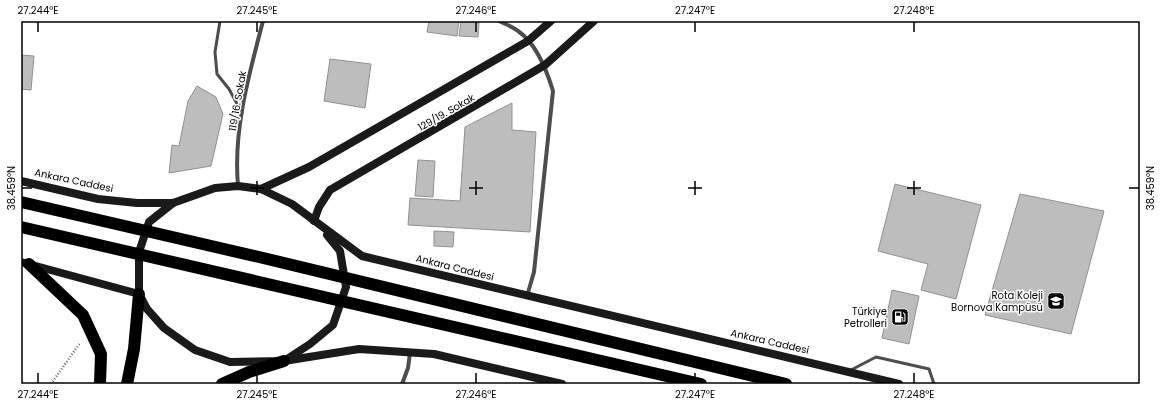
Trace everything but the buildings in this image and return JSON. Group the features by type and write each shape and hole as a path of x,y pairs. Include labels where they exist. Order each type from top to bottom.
{"highway":[{"path":"21,202 259,257 786,384"},
{"path":"21,227 701,384"},
{"path":"25,263 83,315 101,354 100,384"},
{"path":"127,384 134,349 140,294"},
{"path":"222,384 249,372 284,361"}],"main road":[{"name":"129/19. Sokak","path":"261,189 309,167 528,41 551,21"},
{"name":"129/19. Sokak","path":"317,223 319,207 330,190 545,66 594,21"},
{"name":"Ankara Caddesi","path":"21,181 98,199 138,203 173,203 215,188 238,186 261,189 292,204 362,256 899,384"},
{"path":"173,203 149,222 139,252 140,294 147,309 164,328 195,350 230,362 284,361 359,349 434,354 562,384"},
{"path":"284,361 310,344 333,325 346,287 340,251 317,223"},
{"path":"25,263 140,294"}],"street":[{"name":"119/16. Sokak","path":"238,186 236,164 244,91 263,21"},
{"path":"498,21 519,32 528,41 545,66 553,91 534,272 527,296"},
{"path":"402,384 408,368 410,353"}],"lane":[{"path":"220,21 216,52 217,74 230,89 242,113"},
{"path":"848,372 876,357 929,369 934,384"}],"path":[{"path":"51,384 90,330"}],"place":[{"name":"Rota Koleji Bornova Kampüsü","path":"1056,301"},
{"name":"Türkiye Petrolleri","path":"900,317"}]}
